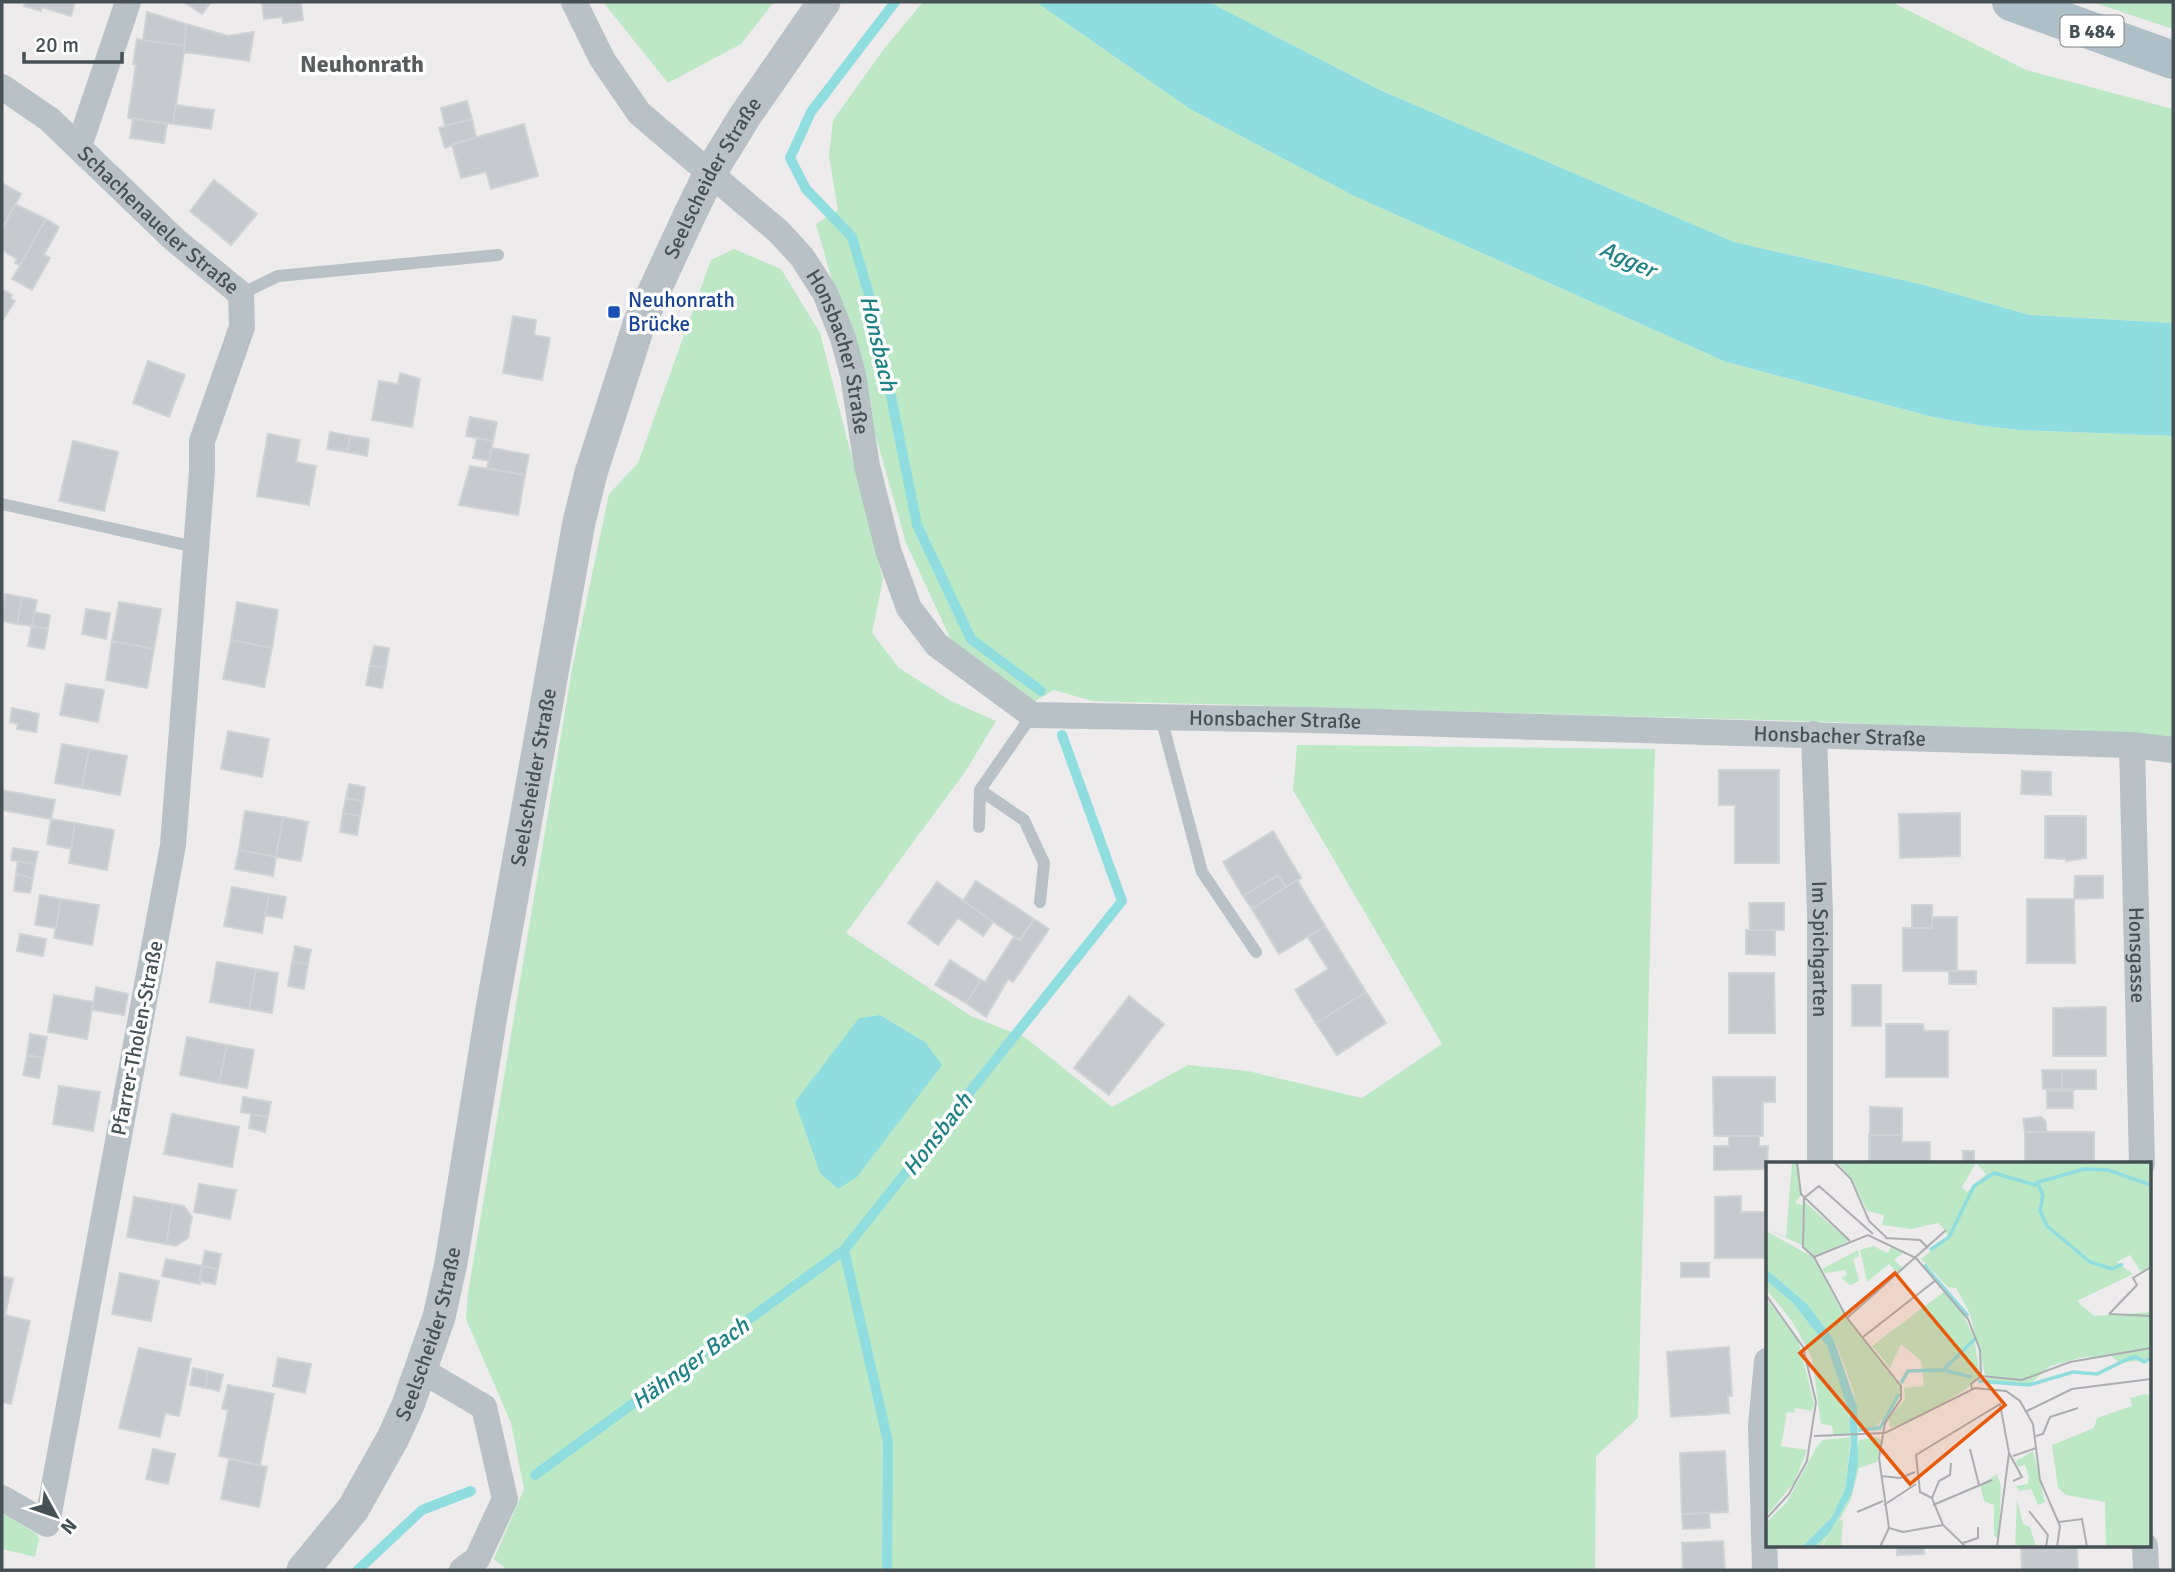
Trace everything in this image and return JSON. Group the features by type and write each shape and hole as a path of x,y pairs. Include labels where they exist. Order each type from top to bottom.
{"main road":[{"name":"B 484","path":"2011,2 2173,60"}],"street":[{"path":"79,146 128,2"},
{"name":"Honsbacher Straße","path":"574,2 602,59 639,113 779,232 802,257 825,293 844,338 853,375 867,466 889,553 909,608 937,645 1032,715 1814,734 2132,745 2173,750"},
{"name":"Seelscheider Straße","path":"303,1570 353,1509 393,1438 439,1317 451,1263 492,1009 579,522 591,473 639,324 710,173 745,116 824,2"},
{"name":"Schachenaueler Straße","path":"2,87 49,119 175,240 241,294"},
{"name":"Pfarrer-Tholen-Straße","path":"2,1498 47,1524 173,845 202,471 202,441 242,327 241,294"},
{"name":"Im Spichgarten","path":"1814,734 1820,914 1820,1162"},
{"name":"Honsgasse","path":"2132,745 2142,1162"},
{"path":"421,1370 484,1407 505,1499 477,1567"},
{"path":"1765,1570 1760,1426 1766,1370"},
{"path":"2145,1548 2146,1570"}],"lane":[{"name":"Schachenaueler Straße","path":"241,294 278,276 498,255"},
{"path":"2,504 195,547"},
{"path":"979,827 980,790 1032,715"},
{"path":"1161,718 1202,872 1256,952"},
{"path":"980,790 1024,820 1044,863 1040,902"}],"green space":[{"path":"603,2 774,2 741,44 668,83"},
{"path":"923,2 1036,2 1190,109 1352,195 1726,362 1933,417 1983,426 2019,430 2173,436 2173,738 1832,722 1092,701 1054,690 1032,703 951,640 906,543 816,224 838,210 829,155 833,120 884,49"},
{"path":"1209,2 1892,2 2026,70 2173,109 2173,323 2030,315 1924,285 1734,242 1380,90"},
{"path":"2092,2 2173,2 2173,29"},
{"path":"734,249 781,269 820,333 883,579 872,633 899,668 951,701 996,721 965,772 846,933 971,1016 1026,1038 1112,1107 1188,1065 1248,1071 1362,1098 1442,1044 1293,790 1297,745 1655,749 1638,1418 1596,1456 1595,1570 507,1570 494,1559 524,1489 511,1423 466,1319 468,1293 572,669 609,494 638,463 711,260","holes":["880,1015 925,1042 859,1018"]},
{"path":"2,1513 37,1534 39,1539 35,1557 2,1549"}],"water":[{"name":"Agger","path":"1036,2 1209,2 1380,90 1734,242 1924,285 2030,315 2173,323 2173,436 2019,430 1983,426 1933,417 1726,362 1352,195 1190,109"},
{"path":"880,1015 925,1042 942,1065 857,1177 838,1189 820,1173 795,1102 859,1018"}],"building":[{"path":"25,2 75,2 71,16 42,7 41,11 24,6"},
{"path":"184,2 211,2 202,14"},
{"path":"262,2 301,2 303,20 283,23 282,17 264,19"},
{"path":"147,12 186,24 185,46 143,40"},
{"path":"186,24 228,36 254,32 249,61 184,52"},
{"path":"137,39 185,46 173,124 128,118"},
{"path":"467,101 472,119 445,126 441,108"},
{"path":"176,105 214,110 211,129 173,124"},
{"path":"133,119 167,124 164,143 130,138"},
{"path":"472,119 476,137 445,148 439,128"},
{"path":"524,124 538,176 491,189 486,172 461,178 452,144"},
{"path":"214,180 257,214 231,245 190,211"},
{"path":"2,183 21,194 2,229"},
{"path":"15,204 46,219 20,265 15,263 17,259 2,250 2,229"},
{"path":"46,219 59,227 44,255 50,258 32,290 12,279"},
{"path":"4,290 12,295 10,298 15,301 2,321 2,293"},
{"path":"513,316 536,320 534,335 550,338 542,380 503,373"},
{"path":"148,361 185,375 169,417 133,403"},
{"path":"400,373 420,379 412,427 372,420 379,381 398,384"},
{"path":"470,417 497,422 493,441 466,436"},
{"path":"330,432 350,436 347,452 327,449"},
{"path":"268,434 300,440 296,462 316,466 309,505 257,496"},
{"path":"350,436 369,439 367,456 347,452"},
{"path":"477,438 493,441 489,461 473,458"},
{"path":"73,441 118,452 104,511 59,501"},
{"path":"492,448 529,455 525,475 487,468"},
{"path":"470,466 525,475 518,515 459,505"},
{"path":"5,594 22,597 17,624 2,621"},
{"path":"22,597 37,600 32,626 17,624"},
{"path":"119,602 161,609 154,649 112,641"},
{"path":"237,602 278,610 272,648 231,640"},
{"path":"86,609 110,613 106,639 82,634"},
{"path":"34,612 50,615 48,629 32,626"},
{"path":"32,626 48,629 44,649 28,646"},
{"path":"231,640 272,648 264,687 223,679"},
{"path":"112,641 154,649 147,688 106,680"},
{"path":"374,646 389,648 386,668 370,665"},
{"path":"370,665 386,668 382,688 366,685"},
{"path":"66,684 104,690 98,722 60,715"},
{"path":"12,708 39,714 36,732 17,729 18,724 10,722"},
{"path":"228,731 269,739 262,777 221,769"},
{"path":"62,744 89,749 82,788 55,783"},
{"path":"89,749 127,756 120,795 82,788"},
{"path":"1719,770 1779,770 1779,863 1735,863 1735,805 1719,805"},
{"path":"2022,771 2051,772 2051,795 2021,794"},
{"path":"349,784 365,787 363,801 346,798"},
{"path":"2,790 55,800 51,819 2,810"},
{"path":"346,798 363,801 360,816 343,813"},
{"path":"245,811 283,817 276,857 239,850"},
{"path":"343,813 360,816 357,835 340,832"},
{"path":"1960,813 1960,856 1900,858 1899,814"},
{"path":"2045,816 2086,816 2086,858 2066,861 2045,858"},
{"path":"283,817 308,822 301,861 276,857"},
{"path":"51,819 75,823 71,849 47,844"},
{"path":"75,823 114,830 107,870 69,863"},
{"path":"1273,831 1301,878 1286,887 1278,875 1243,896 1223,862"},
{"path":"13,848 38,852 35,864 11,860"},
{"path":"239,850 276,857 273,876 235,869"},
{"path":"18,861 35,864 33,878 16,874"},
{"path":"16,874 33,878 30,893 14,891"},
{"path":"1278,875 1286,887 1252,909 1243,896"},
{"path":"2075,876 2103,876 2103,898 2074,899"},
{"path":"1297,880 1325,926 1279,954 1252,909"},
{"path":"976,881 1034,919 1020,940 963,901"},
{"path":"937,882 993,922 983,936 958,918 938,945 908,923"},
{"path":"232,887 269,894 262,933 224,926"},
{"path":"269,894 286,897 282,918 265,915"},
{"path":"40,895 61,899 56,928 35,925"},
{"path":"61,899 99,905 92,945 54,938"},
{"path":"2027,899 2074,899 2075,963 2027,963"},
{"path":"1749,903 1784,903 1784,930 1750,930"},
{"path":"1912,905 1932,905 1932,928 1912,928"},
{"path":"1932,917 1957,917 1957,971 1903,971 1903,928 1932,928"},
{"path":"1034,919 1049,929 1013,982 1008,979 986,1017 966,1003 981,980 985,982 1014,937 1020,940"},
{"path":"1325,926 1366,992 1316,1023 1295,990 1328,969 1308,937"},
{"path":"1746,930 1775,930 1775,955 1746,954"},
{"path":"20,934 46,939 43,956 17,951"},
{"path":"295,946 311,950 308,964 292,962"},
{"path":"950,960 981,980 966,1003 935,985"},
{"path":"217,962 256,969 249,1009 210,1002"},
{"path":"292,962 308,964 304,989 288,986"},
{"path":"256,969 278,973 272,1013 249,1009"},
{"path":"1949,971 1976,971 1976,984 1949,984"},
{"path":"1729,973 1774,973 1775,1033 1729,1033"},
{"path":"1852,985 1881,985 1881,1026 1852,1026"},
{"path":"96,987 128,994 124,1015 92,1010"},
{"path":"1366,992 1386,1023 1337,1055 1316,1023"},
{"path":"54,995 93,1002 87,1039 48,1032"},
{"path":"1129,996 1164,1024 1109,1095 1074,1068"},
{"path":"2106,1007 2106,1056 2053,1056 2053,1008"},
{"path":"1886,1024 1923,1024 1924,1031 1948,1031 1948,1077 1886,1077"},
{"path":"30,1034 47,1037 43,1058 27,1055"},
{"path":"187,1037 227,1045 219,1083 180,1075"},
{"path":"227,1045 254,1050 247,1088 219,1083"},
{"path":"27,1055 43,1058 39,1078 23,1075"},
{"path":"2042,1070 2062,1070 2062,1089 2043,1089"},
{"path":"2062,1070 2096,1070 2096,1089 2062,1089"},
{"path":"1713,1077 1775,1077 1775,1102 1763,1102 1763,1136 1714,1136"},
{"path":"59,1086 100,1092 93,1131 53,1124"},
{"path":"2047,1091 2073,1091 2073,1108 2047,1108"},
{"path":"243,1097 271,1102 268,1117 241,1112"},
{"path":"1870,1107 1902,1108 1902,1135 1870,1135"},
{"path":"172,1114 239,1127 232,1167 164,1154"},
{"path":"251,1114 268,1117 265,1132 249,1128"},
{"path":"2041,1117 2046,1122 2046,1132 2025,1132 2023,1119"},
{"path":"2025,1132 2094,1132 2094,1162 2025,1162"},
{"path":"1869,1135 1902,1135 1902,1142 1930,1142 1930,1162 1869,1162"},
{"path":"1729,1136 1759,1136 1759,1146 1768,1146 1766,1169 1714,1170 1714,1146 1729,1146"},
{"path":"1963,1151 1974,1151 1974,1162 1963,1162"},
{"path":"199,1184 236,1190 230,1219 194,1212"},
{"path":"1741,1196 1741,1212 1766,1212 1766,1258 1715,1258 1715,1197"},
{"path":"134,1197 173,1204 166,1244 127,1237"},
{"path":"173,1204 184,1206 192,1217 188,1238 176,1246 166,1244"},
{"path":"205,1251 221,1254 218,1269 202,1266"},
{"path":"166,1259 202,1266 200,1284 162,1276"},
{"path":"1681,1263 1709,1263 1709,1277 1681,1277"},
{"path":"202,1266 218,1269 215,1284 199,1281"},
{"path":"120,1273 159,1281 151,1321 112,1314"},
{"path":"2,1276 13,1279 5,1315 30,1321 11,1404 2,1402"},
{"path":"1729,1347 1732,1396 1728,1396 1729,1413 1671,1417 1667,1352"},
{"path":"139,1348 191,1359 179,1416 165,1413 160,1437 119,1428"},
{"path":"278,1358 311,1364 305,1393 273,1386"},
{"path":"193,1368 207,1371 206,1388 190,1385"},
{"path":"207,1371 223,1375 219,1391 206,1388"},
{"path":"228,1385 274,1394 260,1465 219,1456 228,1410 222,1409"},
{"path":"153,1449 175,1454 168,1484 146,1479"},
{"path":"1725,1451 1728,1512 1682,1514 1680,1453"},
{"path":"229,1459 267,1467 259,1507 221,1499"},
{"path":"1709,1513 1710,1528 1683,1529 1682,1514"},
{"path":"1723,1541 1725,1570 1683,1570 1682,1543"},
{"path":"1897,1548 1924,1548 1924,1554 1897,1555"},
{"path":"2021,1548 2077,1548 2078,1570 2022,1570"}],"waterway":[{"name":"Honsbach","path":"895,2 811,112 790,158 806,189 852,237 874,312 917,525 971,639 1041,691"},
{"name":"Honsbach","path":"887,1570 888,1442 844,1250 1122,901 1062,735"},
{"name":"Hähnger Bach","path":"535,1475 844,1250"},
{"name":"Hähnger Bach","path":"358,1570 422,1510 471,1491"}],"place":[{"name":"Neuhonrath Brücke","path":"614,312"}],"district":[{"name":"Neuhonrath","path":"362,64"}]}
